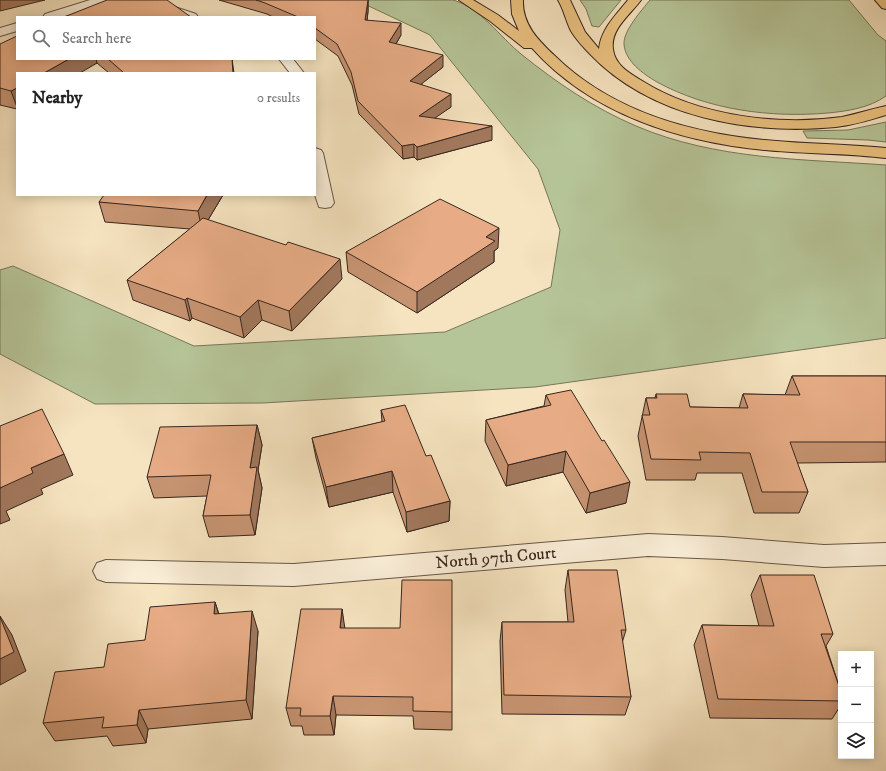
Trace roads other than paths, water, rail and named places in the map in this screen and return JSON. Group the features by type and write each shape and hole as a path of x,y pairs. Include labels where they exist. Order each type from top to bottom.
{"highway":[{"path":"465,0 494,18 577,82 611,103 652,120 688,131 724,139 764,144 886,153"},
{"path":"517,0 519,19 529,37 551,62"},
{"path":"564,0 569,7 579,33 595,52 640,88 685,107 741,119 776,123 805,124 837,122 860,118 886,110"},
{"path":"622,74 612,63 606,51 606,40 609,32 635,0"},
{"path":"881,0 886,6"}],"street":[{"path":"52,16 102,0"},
{"path":"142,0 189,16"},
{"path":"0,32 16,27"},
{"path":"287,60 296,72"},
{"path":"316,158 325,203"},
{"name":"North 97th Court","path":"106,571 294,575 648,545 722,548 824,556 886,554"}]}
